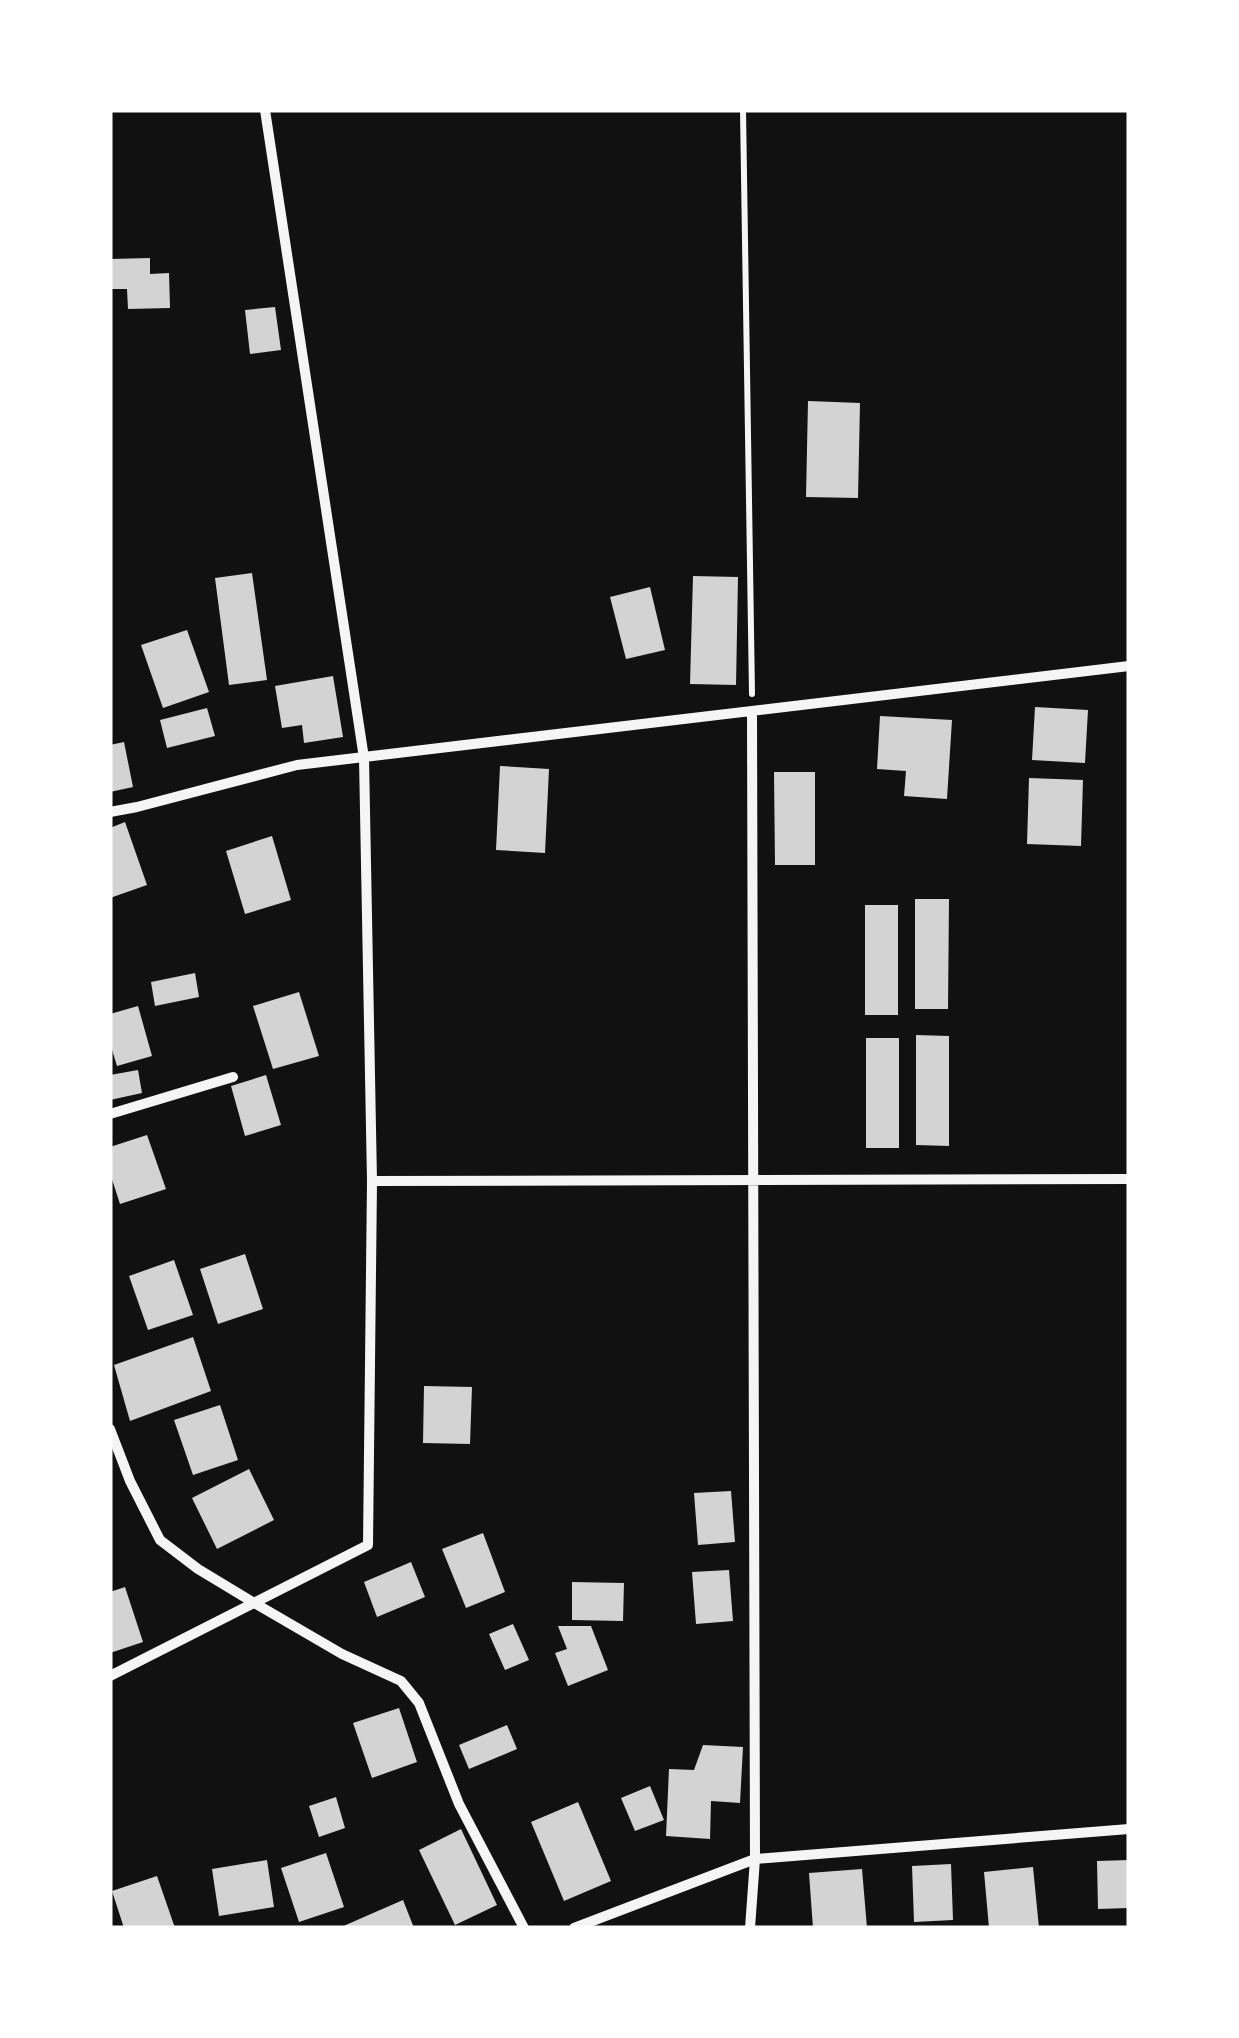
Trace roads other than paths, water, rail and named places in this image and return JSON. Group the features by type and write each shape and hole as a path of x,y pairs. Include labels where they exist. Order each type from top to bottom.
{"street":[{"path":"110,1676 368,1545 372,1181 364,758 265,110"},
{"path":"110,812 297,766 1129,666"},
{"path":"750,1928 755,1858 752,711"},
{"path":"110,1114 233,1076"},
{"path":"372,1181 1129,1179"},
{"path":"110,1429 130,1481 160,1540 198,1569 256,1604 342,1654 400,1681 419,1703 458,1804 524,1928"},
{"path":"574,1928 755,1858 1129,1829"}]}
